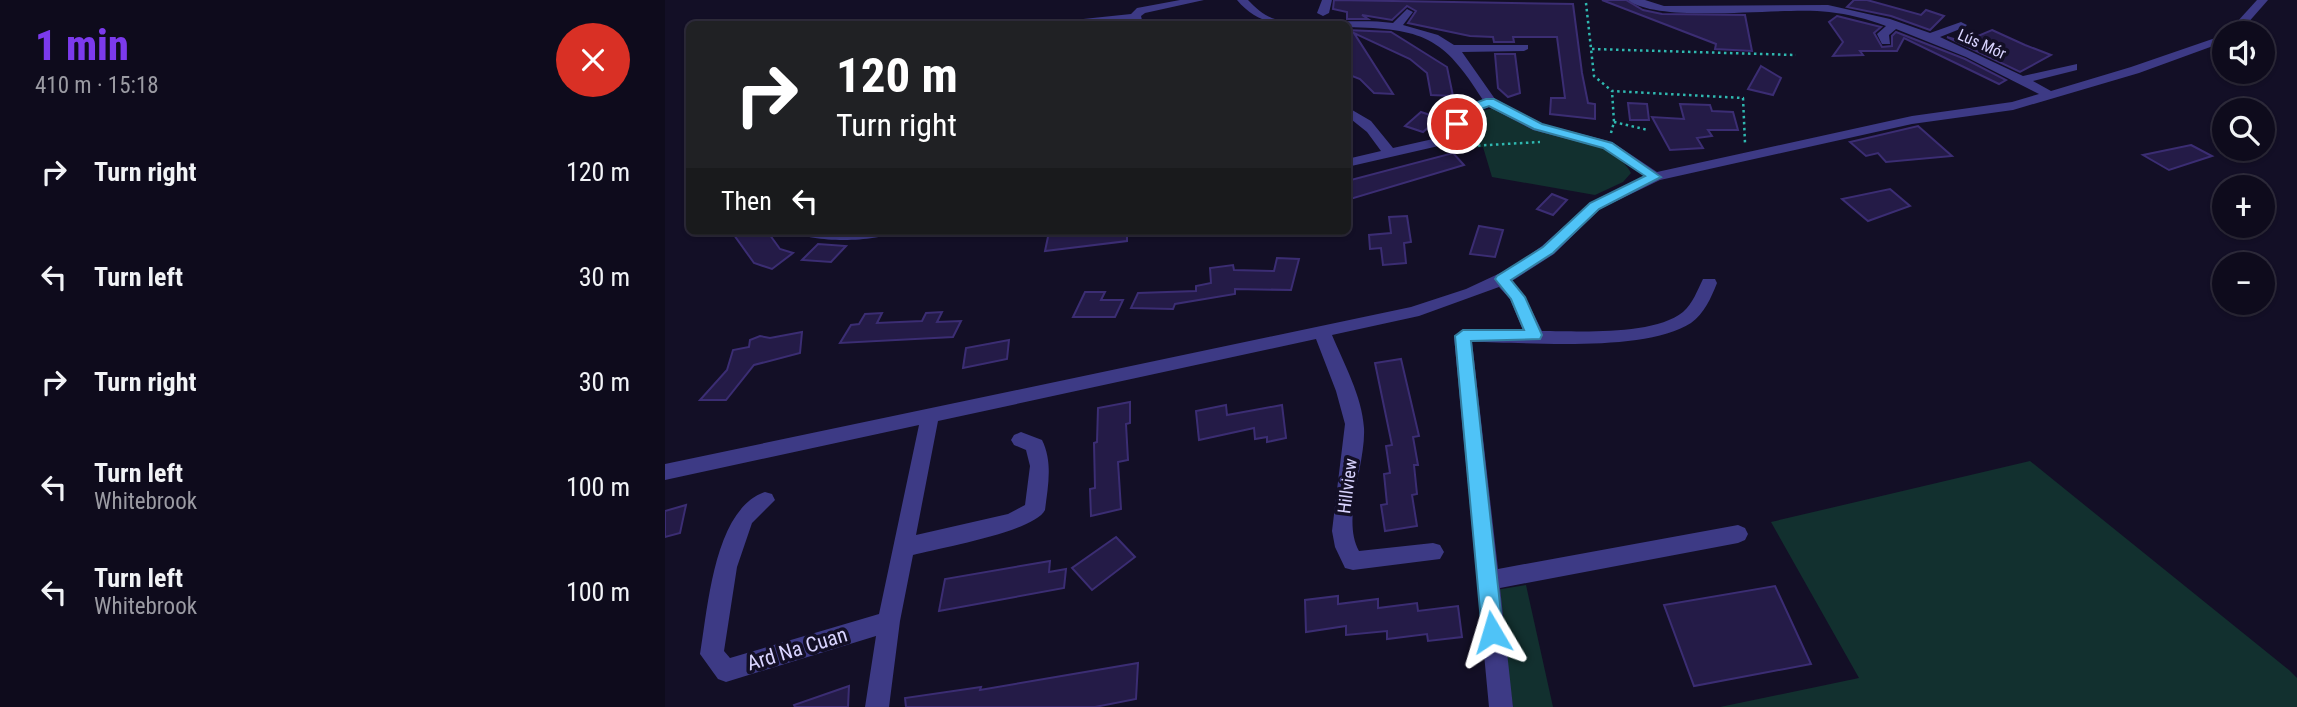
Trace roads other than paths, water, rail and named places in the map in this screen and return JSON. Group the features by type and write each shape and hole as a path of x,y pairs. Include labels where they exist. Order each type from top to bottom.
{"street":[{"path":"1137,21 1141,10 1199,0"},
{"path":"1242,0 1257,15 1271,21"},
{"path":"1323,13 1327,0"},
{"name":"Lús Mór","path":"1633,0 1663,9 1706,5 1829,4 1928,38 2023,80 2050,95"},
{"path":"2244,21 2263,0"},
{"path":"1396,27 1407,12"},
{"path":"1351,25 1396,27 1452,49 1524,47"},
{"name":"Lús Mór","path":"1928,38 1961,25"},
{"path":"1887,42 1883,34 1893,26"},
{"path":"665,472 1413,312 1472,293 1502,279 1548,250 1595,206 1654,177 1912,120 2013,106 2135,71 2212,42"},
{"path":"1452,49 1490,102 1538,127 1608,145 1654,177"},
{"path":"2023,80 2073,67"},
{"path":"1351,162 1438,142 1471,109 1490,102"},
{"path":"1351,113 1359,116 1378,134 1390,154"},
{"path":"1502,279 1517,297 1534,335"},
{"path":"1501,707 1463,336 1658,330 1678,323 1699,307 1709,283"},
{"name":"Hillview","path":"1322,332 1354,424 1343,549 1353,561 1433,552"},
{"path":"877,707 889,621 906,547 930,415"},
{"path":"906,547 1012,522 1035,510 1040,466 1035,445 1021,440"},
{"name":"Ard Na Cuan","path":"765,500 743,519 726,567 712,654 726,671 889,621"},
{"path":"1486,581 1738,534"}]}
